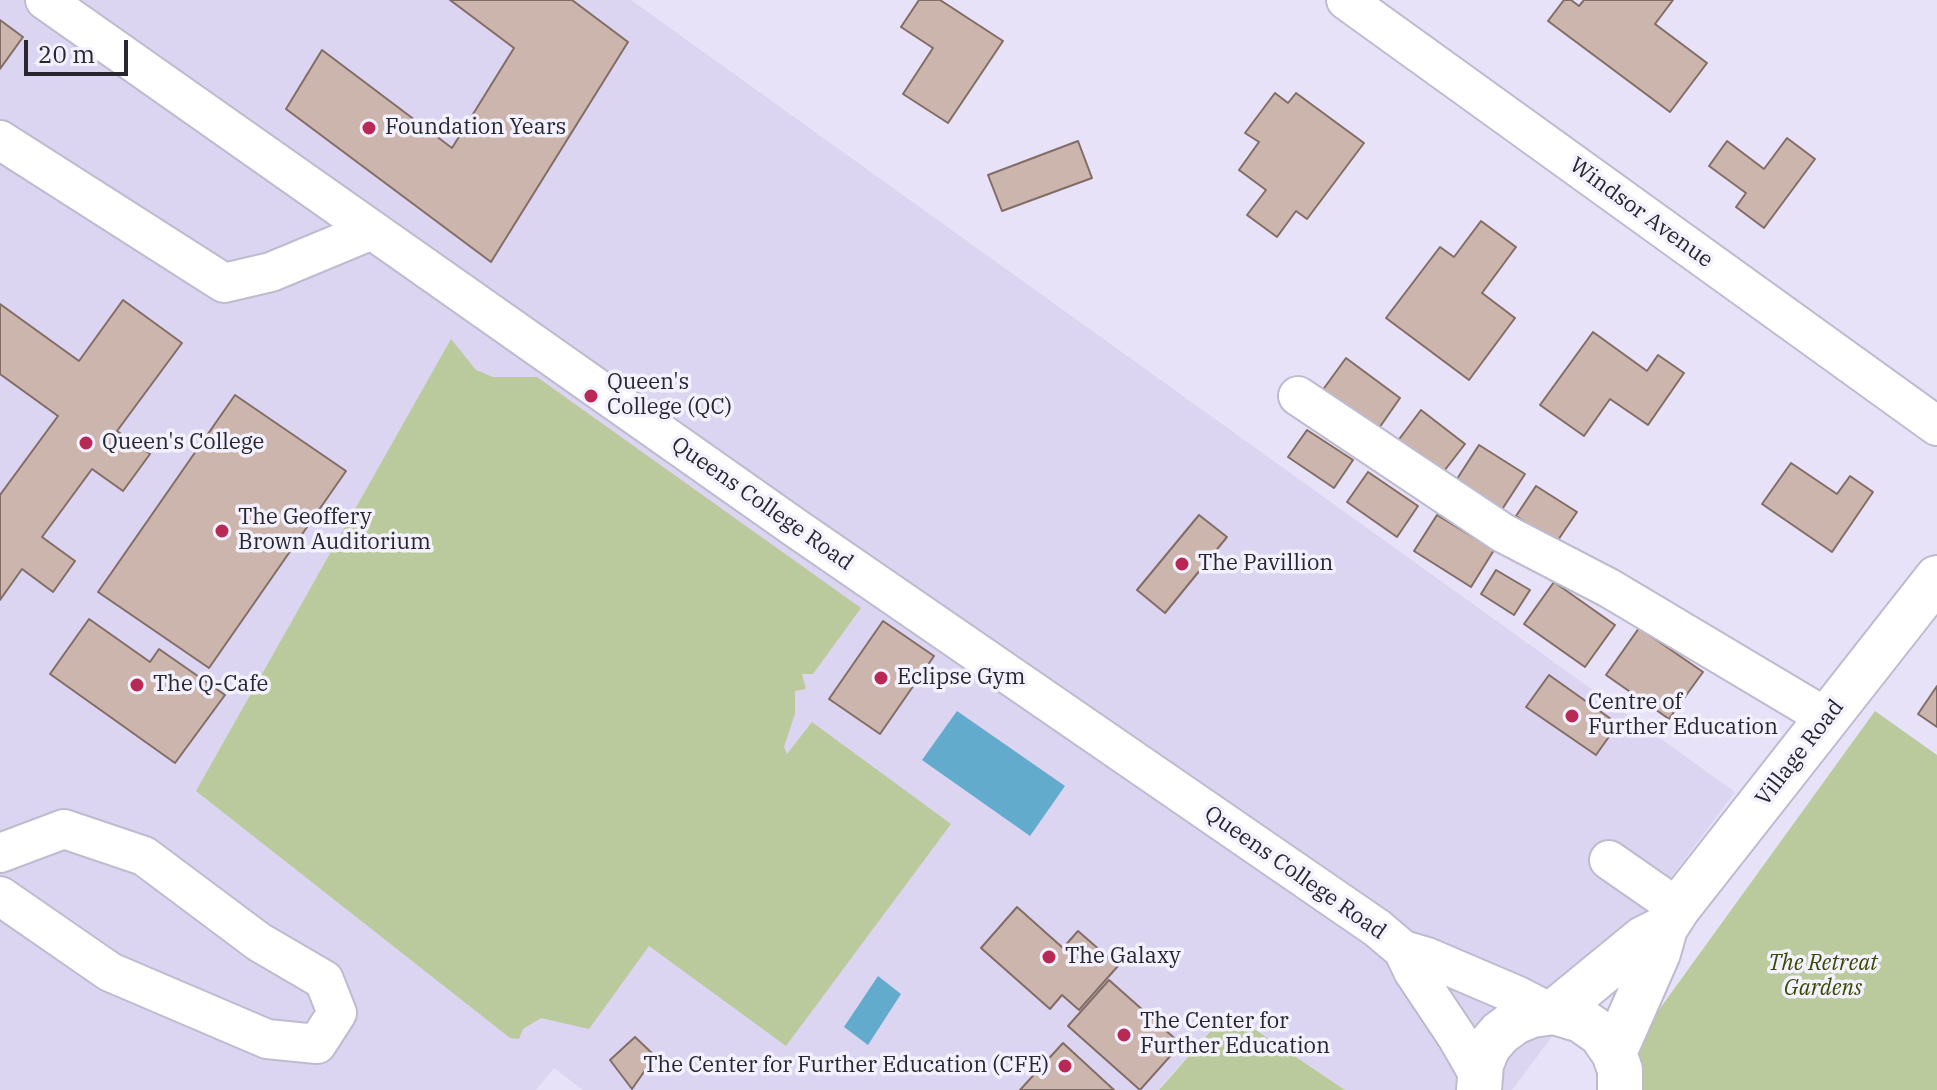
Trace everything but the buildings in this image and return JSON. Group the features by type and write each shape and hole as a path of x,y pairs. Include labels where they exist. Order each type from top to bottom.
{"main road":[{"name":"Village Road","path":"1552,1012 1671,918 1937,578"},
{"name":"Village Road","path":"1617,1071 1671,918"},
{"name":"Village Road","path":"1480,1084 1481,1064 1488,1047 1500,1033 1532,1015 1552,1012 1581,1020 1601,1034 1617,1071"}],"street":[{"name":"Queens College Road","path":"45,0 784,520 1377,928 1403,950 1504,989 1552,1012"},
{"name":"Windsor Avenue","path":"1346,0 1937,426"},
{"path":"0,140 224,283 271,272 372,230"},
{"path":"1298,396 1503,533 1609,588 1827,718"},
{"path":"0,853 64,829 144,856 259,942 324,980 337,1013 317,1044 267,1039 110,972 0,896"},
{"path":"1609,860 1671,918"},
{"name":"Queens College Road","path":"1403,950 1413,971 1457,1037 1480,1084"}],"shaded area":[{"name":"Queen's College (QC)","path":"0,0 631,0 1735,792 1512,1090 1345,1090 1228,1010 1158,1090 583,1090 554,1068 536,1090 0,1090"}],"green space":[{"path":"451,339 476,370 493,377 537,377 861,608 813,674 802,674 806,689 795,691 795,714 784,747 787,754 812,722 951,824 786,1046 649,946 589,1029 541,1018 523,1029 519,1039 510,1038 196,791"},
{"name":"The Retreat Gardens","path":"1875,711 1937,755 1937,1090 1601,1090"},
{"path":"1228,1011 1345,1090 1159,1090"}],"water":[{"path":"957,711 1065,786 1030,836 922,760"},
{"path":"878,976 901,994 868,1045 844,1027"}],"place":[{"name":"Foundation Years","path":"369,128"},
{"name":"Queen's College (QC)","path":"591,396"},
{"name":"Queen's College","path":"86,443"},
{"name":"The Geoffery Brown Auditorium","path":"222,531"},
{"name":"The Pavillion","path":"1182,564"},
{"name":"Eclipse Gym","path":"881,678"},
{"name":"The Q-Cafe","path":"137,685"},
{"name":"Centre of Further Education","path":"1572,716"},
{"name":"The Galaxy","path":"1049,957"},
{"name":"The Center for Further Education","path":"1124,1035"},
{"name":"The Center for Further Education (CFE)","path":"1065,1066"}]}
